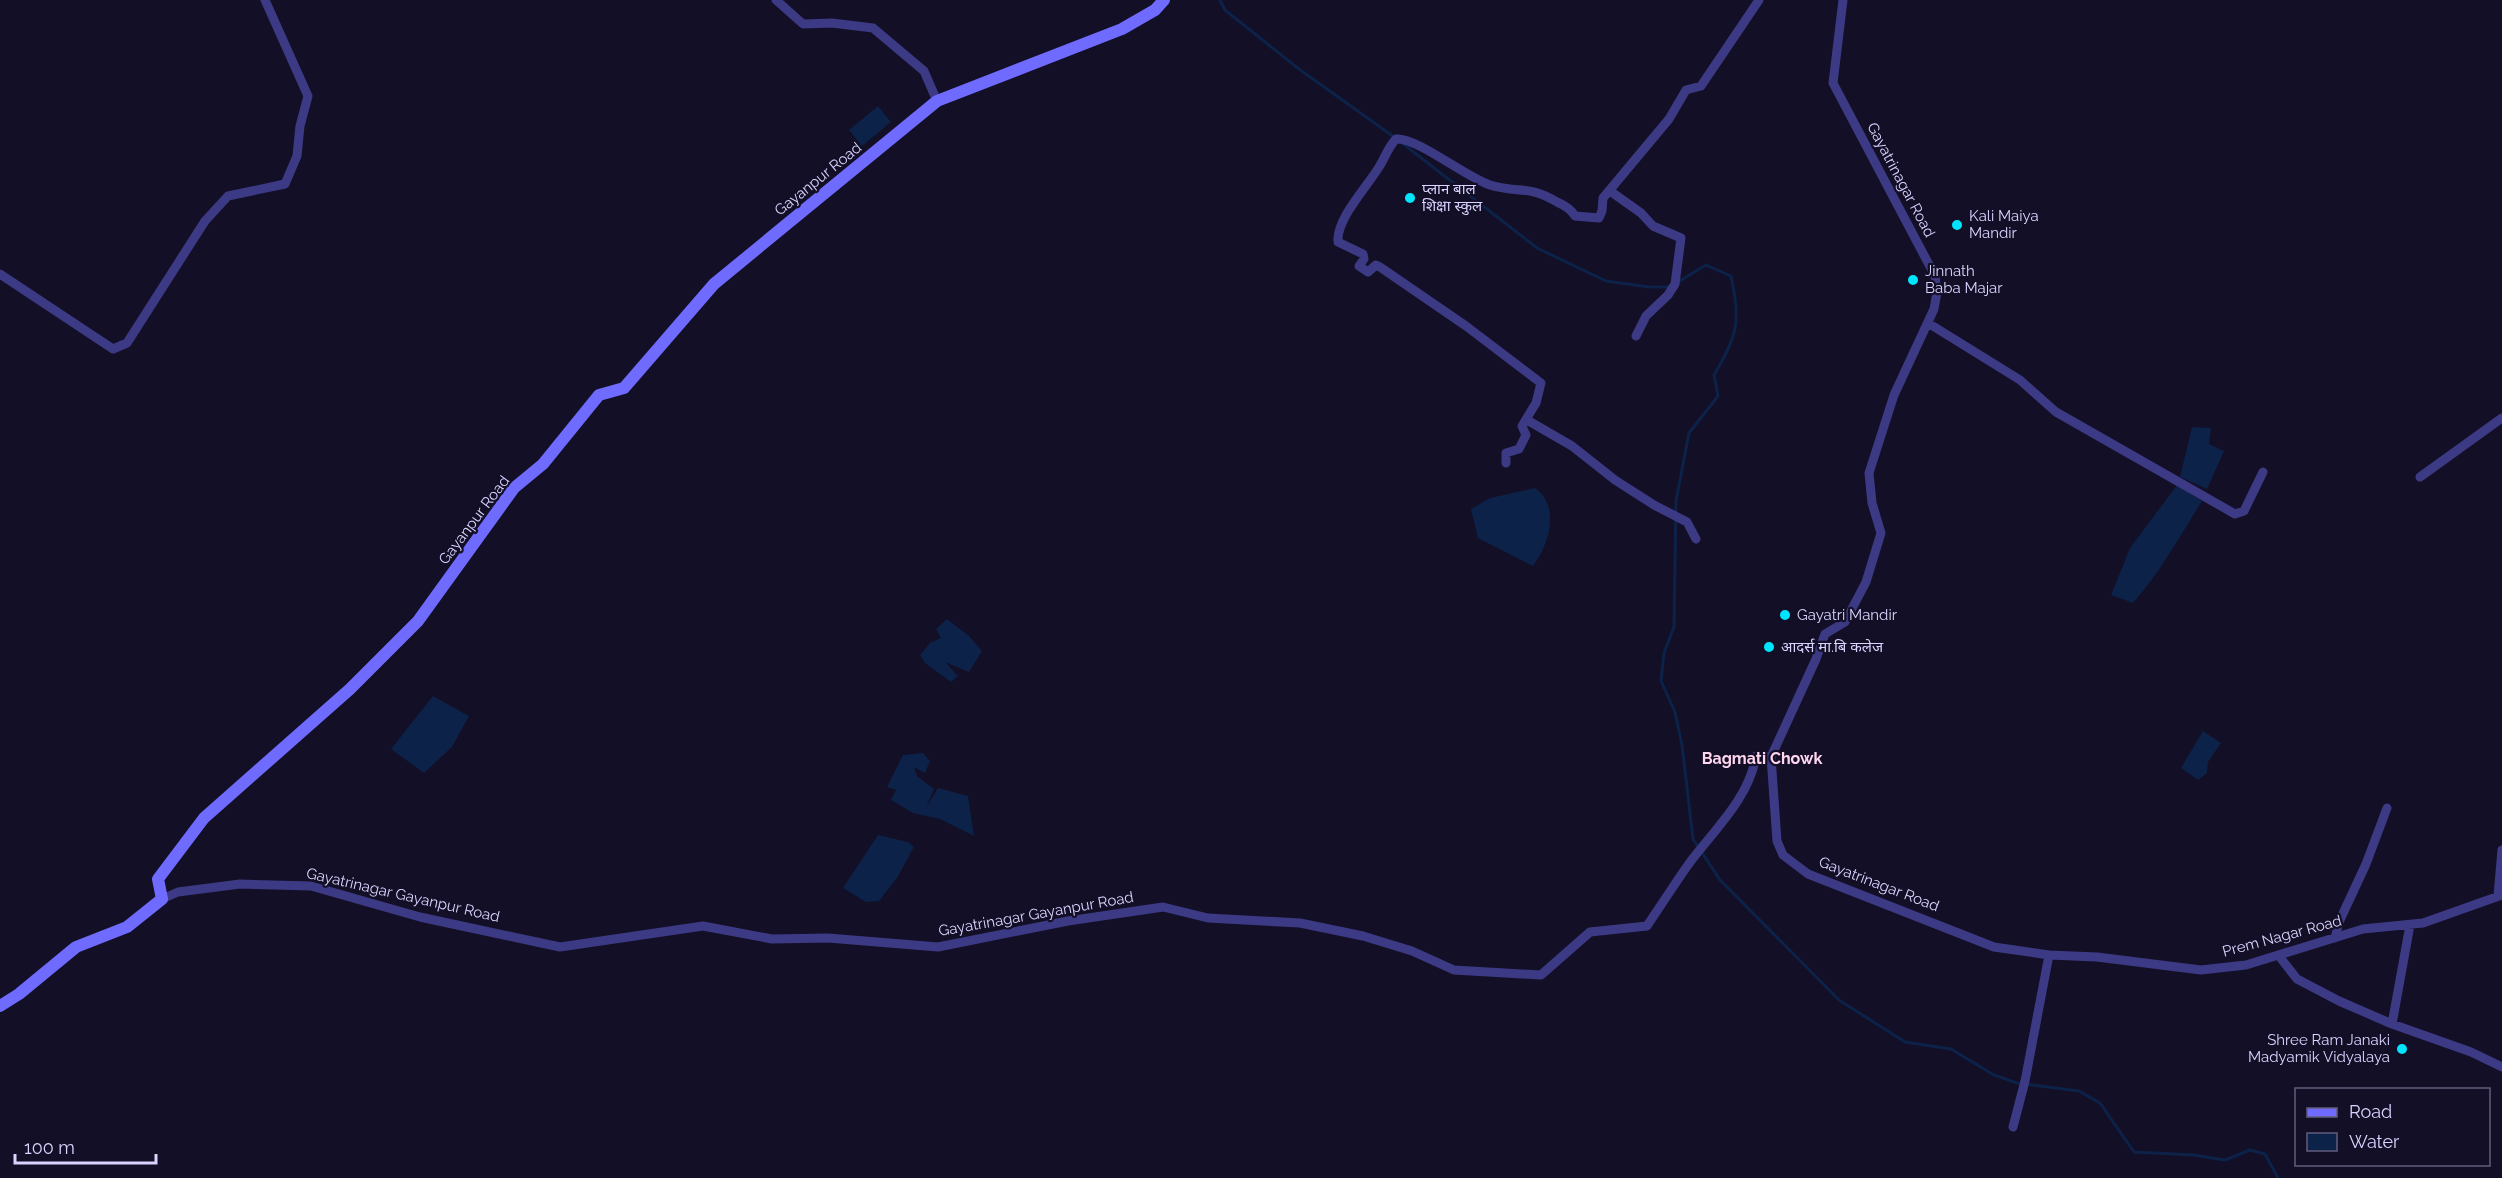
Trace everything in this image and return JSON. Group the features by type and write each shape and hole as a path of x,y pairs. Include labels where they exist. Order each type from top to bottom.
{"street":[{"path":"0,274 113,349 127,343 205,221 228,196 285,184 297,156 300,126 308,96 265,0"},
{"path":"776,0 802,24 832,23 873,28 924,71 937,101"},
{"name":"Gayanpur Road","path":"162,899 158,879 204,818 350,689 418,621 514,489 543,464 599,395 624,388 714,284 937,101 1092,42 1155,10 1164,0"},
{"path":"1506,463 1506,453 1519,449 1526,435 1522,426 1541,392 1541,383 1380,267 1376,266 1368,272 1359,266 1364,259 1363,254 1338,242 1342,225 1396,139 1406,138 1443,162 1490,185 1529,189 1546,194 1570,209 1575,216 1599,218 1603,198 1669,119 1686,90 1702,85 1759,0"},
{"name":"Gayatrinagar Road","path":"1843,0 1833,83 1935,276 1937,292 1928,323 1894,396 1869,473 1872,502 1881,533 1866,582 1845,622 1825,634 1816,659 1771,757 1777,841 1783,855 1808,874 1994,947"},
{"path":"1610,191 1641,213 1653,226 1681,238 1675,284 1668,295 1646,316 1636,336"},
{"path":"1928,323 2020,380 2056,412 2235,514 2244,511 2263,472"},
{"path":"2420,477 2502,417"},
{"path":"1527,420 1572,446 1615,480 1654,505 1687,522 1696,539"},
{"name":"Gayatrinagar Gayanpur Road","path":"162,899 178,892 240,884 311,886 420,917 560,947 703,926 772,939 828,938 938,947 1068,921 1163,907 1209,918 1300,923 1363,936 1412,951 1454,970 1541,975 1590,932 1647,926 1726,818 1754,772 1756,756 1771,757"},
{"path":"2336,938 2339,922 2387,808"},
{"path":"2500,896 2502,850"},
{"name":"Prem Nagar Road","path":"1994,947 2049,956 2097,957 2201,970 2246,965 2363,929 2410,925 2439,919 2500,896"},
{"path":"0,1006 19,994 76,947 127,927 162,899"},
{"path":"2392,1024 2410,925"},
{"path":"2013,1127 2025,1081 2049,956"},
{"path":"2278,956 2297,979 2392,1024 2470,1052 2502,1067"}],"water":[{"path":"878,106 891,122 862,146 849,130"},
{"path":"2192,427 2211,428 2209,444 2224,451 2207,489 2180,477"},
{"path":"2177,485 2202,501 2161,566 2133,603 2111,595 2130,548"},
{"path":"1535,488 1548,505 1550,526 1544,547 1533,566 1478,538 1471,509 1490,498"},
{"path":"947,619 969,636 982,651 969,672 945,662 958,676 951,682 925,663 920,655 930,643 941,638 936,629"},
{"path":"433,696 469,716 452,747 424,773 391,749"},
{"path":"2203,731 2221,743 2208,762 2207,773 2198,780 2181,768"},
{"path":"923,753 930,761 925,773 914,767 917,776 934,789 926,808 938,788 968,796 974,836 940,819 913,813 891,800 896,790 887,787 903,755"},
{"path":"878,835 908,842 914,847 897,878 879,901 866,902 843,888"}],"waterway":[{"path":"1220,0 1225,10 1299,69 1394,137"},
{"path":"1402,143 1537,248 1606,281 1649,287 1670,287"},
{"path":"1678,282 1706,265 1731,276 1736,305 1733,338 1714,375 1718,396 1689,433 1676,501 1674,627 1664,653 1661,681 1675,712 1682,745 1693,839 1720,880 1839,1000 1905,1042 1951,1049 1994,1075 2017,1083 2079,1091 2100,1103 2134,1152 2194,1155 2225,1160 2250,1150 2265,1154 2278,1178"}],"place":[{"name":"प्लान बाल शिक्षा स्कुल","path":"1410,198"},
{"name":"Kali Maiya Mandir","path":"1957,225"},
{"name":"Jinnath Baba Majar","path":"1913,280"},
{"name":"Gayatri Mandir","path":"1785,615"},
{"name":"आदर्स मा.बि कलेज","path":"1769,647"},
{"name":"Shree Ram Janaki Madyamik Vidyalaya","path":"2402,1049"}],"district":[{"name":"Bagmati Chowk","path":"1762,758"}]}
